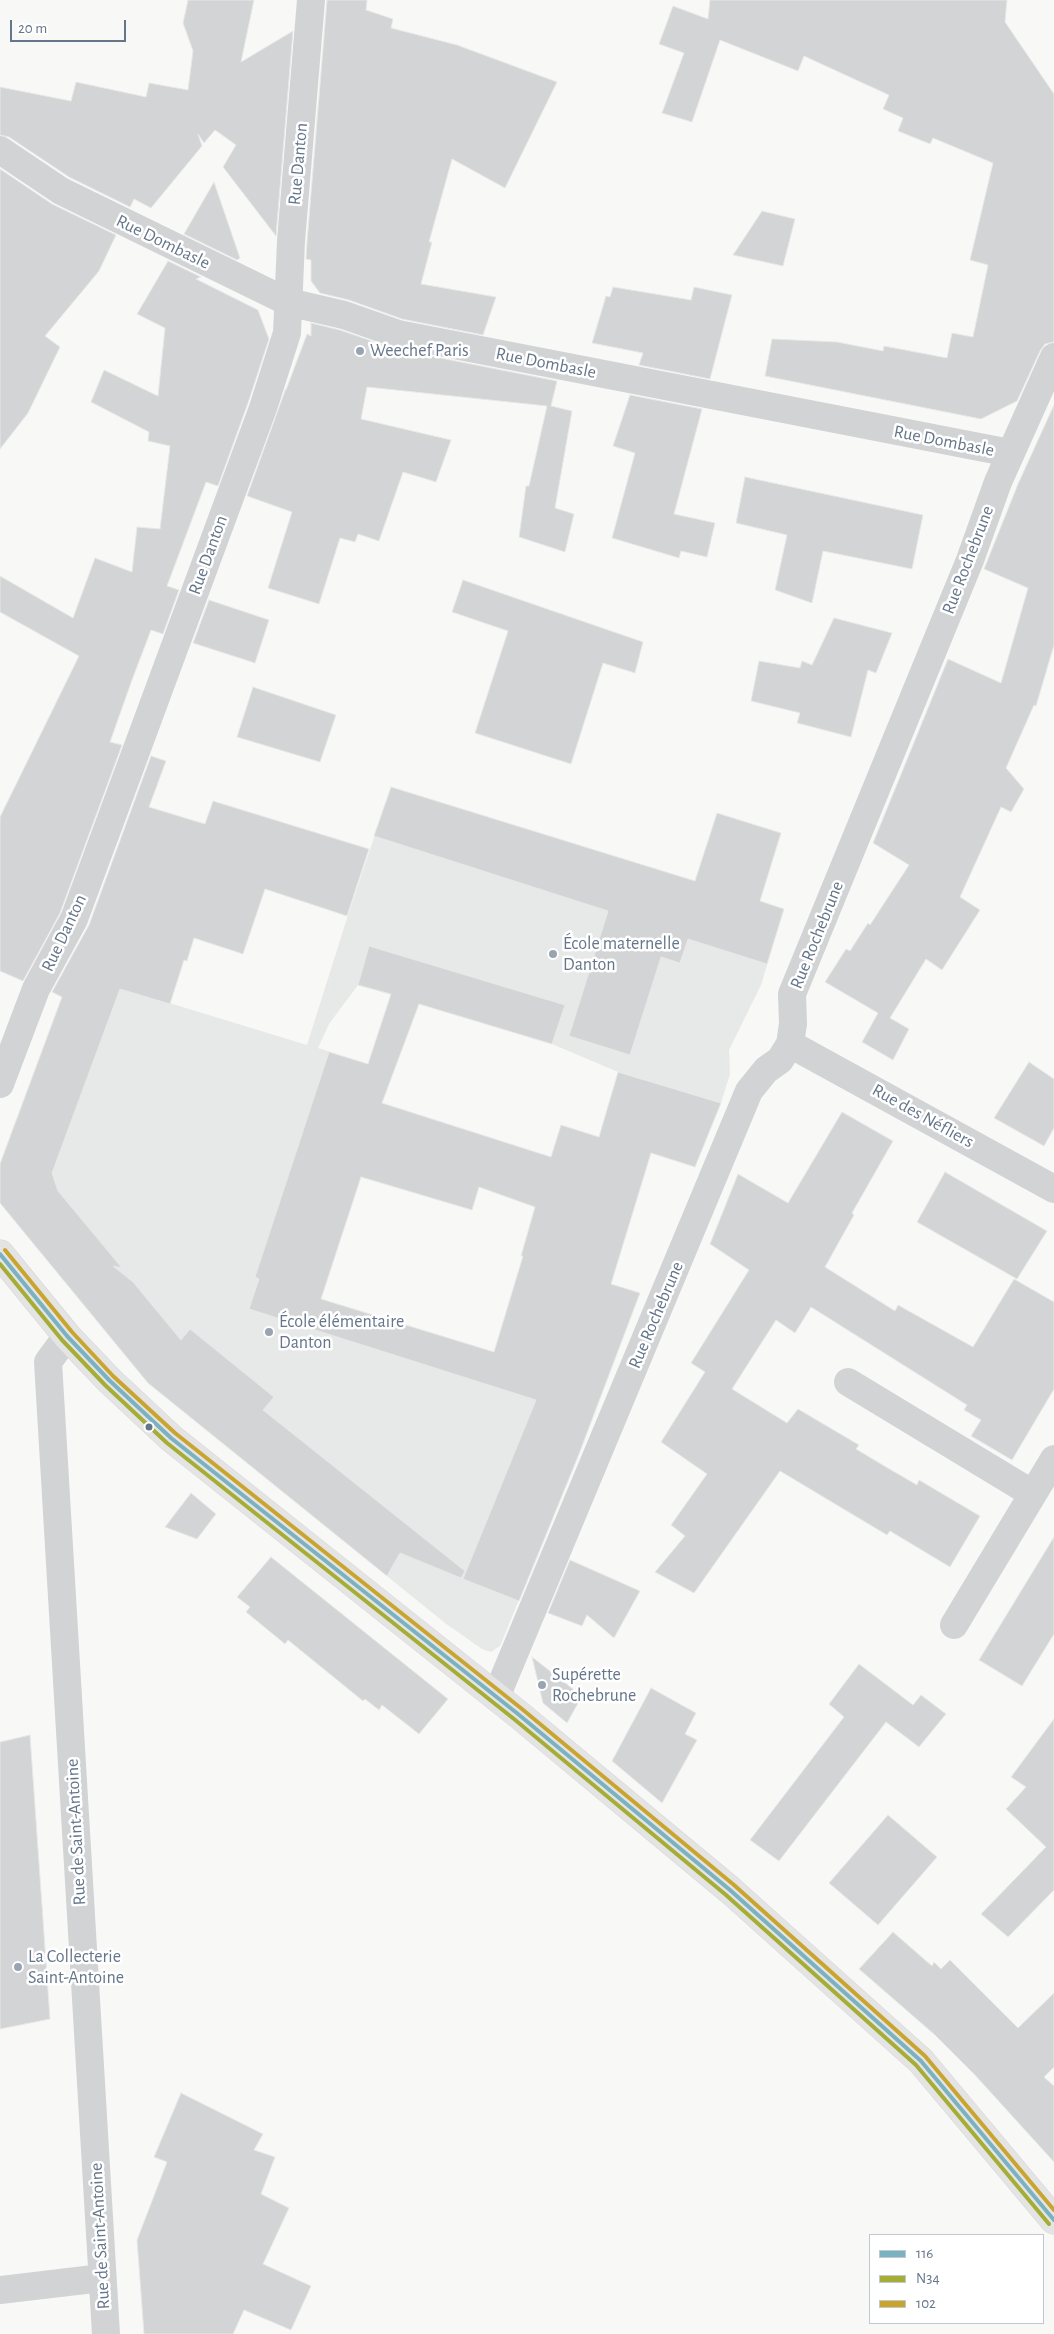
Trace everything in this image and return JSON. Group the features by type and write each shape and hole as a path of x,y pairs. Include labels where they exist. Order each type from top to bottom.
{"main road":[{"path":"0,1254 68,1336 108,1380 171,1438 496,1698 730,1890 921,2061 1054,2220"}],"street":[{"name":"Rue Danton","path":"0,1084 36,989 74,919 260,417 287,333 312,0"},
{"name":"Rue Dombasle","path":"0,150 61,191 288,302 344,315 398,334 1010,453"},
{"name":"Rue Rochebrune","path":"496,1698 749,1091 766,1070 780,1060 790,1044 793,1024 792,994 970,560 1010,453 1054,357"},
{"name":"Rue des Néfliers","path":"790,1044 1054,1189"},
{"name":"Rue de Saint-Antoine","path":"68,1336 48,1362 106,2334"},
{"path":"848,1382 1033,1494"},
{"path":"954,1625 1054,1459"},
{"path":"0,2290 102,2278"}],"shaded area":[{"name":"École élémentaire Danton","path":"391,787 784,909 761,985 729,1050 730,1074 721,1103 618,1072 552,1044 358,985 329,1024 318,1048 378,1067 303,1294 604,1386 575,1464 500,1646 491,1652 482,1649 445,1623 148,1383 0,1203 0,1163 71,973 307,1045"}],"building":[{"path":"188,0 254,0 241,62 293,31 276,236 223,167 236,145 215,130 204,143 198,134 202,146 151,208 134,199 130,207 69,177 9,137 0,135 0,87 71,101 76,82 146,97 149,83 188,90 193,51 183,23"},
{"path":"327,0 367,0 366,10 393,19 391,28 457,45 557,82 505,188 452,159 429,242 432,242 421,284 496,297 483,335 402,319 349,300 320,293 311,281 311,260 306,259"},
{"path":"710,0 1007,0 1005,22 1054,94 1054,342 1045,344 1040,351 1017,401 981,419 765,376 772,339 837,342 883,351 884,346 947,358 952,333 973,337 988,265 970,260 993,163 933,138 930,144 898,131 903,118 883,109 889,95 804,56 798,71 720,40 692,122 662,113 684,53 659,44 673,6 708,19"},
{"path":"0,169 52,204 116,235 99,271 45,336 60,347 28,413 0,449"},
{"path":"214,182 240,258 237,260 184,234"},
{"path":"762,211 795,219 783,266 733,255"},
{"path":"168,261 201,277 196,279 258,310 269,339 218,486 206,482 167,586 179,590 163,634 151,630 132,680 110,742 122,745 60,913 23,981 0,971 0,817 79,656 0,612 0,576 73,618 95,558 132,572 137,527 160,529 170,446 148,441 149,432 91,402 104,370 158,396 165,328 137,314"},
{"path":"613,287 691,300 694,287 732,295 710,379 639,365 643,353 592,343 606,296 610,297"},
{"path":"311,323 340,330 395,349 557,381 551,406 572,411 555,508 574,514 565,552 519,537 526,486 529,486 547,406 367,387 361,419 451,440 436,482 403,472 379,541 358,534 355,542 340,538 319,604 268,588 292,512 247,496 307,334 311,336"},
{"path":"630,395 702,409 674,514 715,523 707,557 681,551 679,558 612,538 635,453 613,446"},
{"path":"1054,405 1054,645 1036,706 1034,705 1006,768 1024,789 1011,812 1001,807 960,897 980,910 942,970 926,959 890,1018 909,1029 893,1060 862,1042 878,1013 825,982 846,949 850,951 868,923 870,925 909,865 873,843 948,659 1001,683 1028,588 984,569 1018,484"},
{"path":"745,477 923,515 912,569 823,551 812,603 775,590 787,535 736,523"},
{"path":"463,580 643,642 635,673 603,663 571,764 475,733 508,631 452,612"},
{"path":"209,600 269,620 255,663 193,643"},
{"path":"834,618 892,633 876,673 868,670 851,737 797,723 800,713 751,701 759,661 800,668 802,661 812,665"},
{"path":"253,687 336,715 320,762 237,737"},
{"path":"151,756 166,761 149,807 205,824 213,801 369,849 347,916 265,889 243,954 194,938 187,961 184,960 170,1004 120,989 52,1173 58,1191 122,1268 113,1266 133,1282 181,1340 190,1329 274,1397 263,1410 465,1571 461,1578 400,1553 387,1576 148,1383 0,1203 0,1164 62,997 52,992 89,925"},
{"path":"391,787 695,881 717,813 781,833 760,901 784,909 767,964 688,939 680,963 661,957 630,1055 569,1036 608,911 374,836"},
{"path":"369,946 565,1005 552,1044 419,1004 382,1103 551,1157 561,1125 599,1137 618,1072 721,1103 695,1167 651,1153 611,1284 640,1293 579,1454 519,1601 463,1579 536,1400 249,1309 259,1279 255,1277 329,1052 368,1064 391,994 358,985","holes":["361,1177 472,1210 479,1187 535,1207 521,1256 523,1256 494,1352 321,1299"]},
{"path":"1029,1062 1054,1079 1054,1128 1044,1146 994,1118"},
{"path":"842,1112 893,1141 852,1213 854,1215 825,1267 895,1311 898,1305 973,1347 1014,1279 1054,1302 1054,1389 1012,1460 971,1436 981,1420 964,1410 967,1405 811,1307 795,1333 776,1320 732,1389 787,1423 798,1409 859,1445 856,1449 886,1467 917,1485 919,1480 980,1516 950,1567 890,1531 887,1535 780,1471 694,1593 655,1572 685,1536 671,1525 707,1474 661,1442 705,1372 691,1363 749,1270 710,1244 738,1174 788,1203"},
{"path":"945,1172 1047,1231 1017,1279 917,1222"},
{"path":"191,1493 216,1514 197,1539 165,1527"},
{"path":"1054,1537 1054,1634 1022,1686 979,1660"},
{"path":"271,1557 448,1699 419,1734 382,1705 379,1710 365,1699 363,1701 288,1640 285,1644 246,1612 250,1607 237,1597"},
{"path":"570,1560 640,1591 614,1638 587,1615 582,1626 548,1613"},
{"path":"532,1657 582,1696 567,1723 543,1703"},
{"path":"859,1664 913,1705 921,1695 946,1714 919,1747 886,1722 779,1861 750,1840 844,1717 829,1704"},
{"path":"651,1688 696,1713 685,1734 697,1740 662,1803 612,1761"},
{"path":"1054,1719 1054,1890 1008,1937 981,1914 1046,1847 1006,1809 1026,1787 1011,1777"},
{"path":"30,1735 50,2019 0,2029 0,1742"},
{"path":"888,1815 937,1857 878,1925 829,1883"},
{"path":"893,1932 932,1966 934,1962 941,1969 950,1960 1018,2028 1054,1993 1054,2067 1044,2077 1054,2086 1054,2162 974,2074 935,2035 859,1969"},
{"path":"181,2093 263,2134 254,2150 275,2157 261,2194 289,2208 263,2264 311,2286 291,2330 244,2310 233,2334 144,2334 137,2240 167,2162 154,2157"}],"transit line":[{"name":"102","path":"5,1250 72,1332 113,1376 175,1433 522,1709 734,1885 925,2056 1054,2210"},
{"name":"116","path":"0,1254 67,1336 109,1380 171,1438 518,1714 730,1890 921,2061 1054,2220"},
{"name":"N34","path":"0,1264 62,1340 105,1385 167,1443 514,1719 726,1895 916,2065 1049,2224"}],"place":[{"name":"Weechef Paris","path":"360,351"},
{"name":"École maternelle Danton","path":"553,954"},
{"name":"École élémentaire Danton","path":"269,1332"},
{"name":"Supérette Rochebrune","path":"542,1685"},
{"name":"La Collecterie Saint-Antoine","path":"18,1967"}]}
